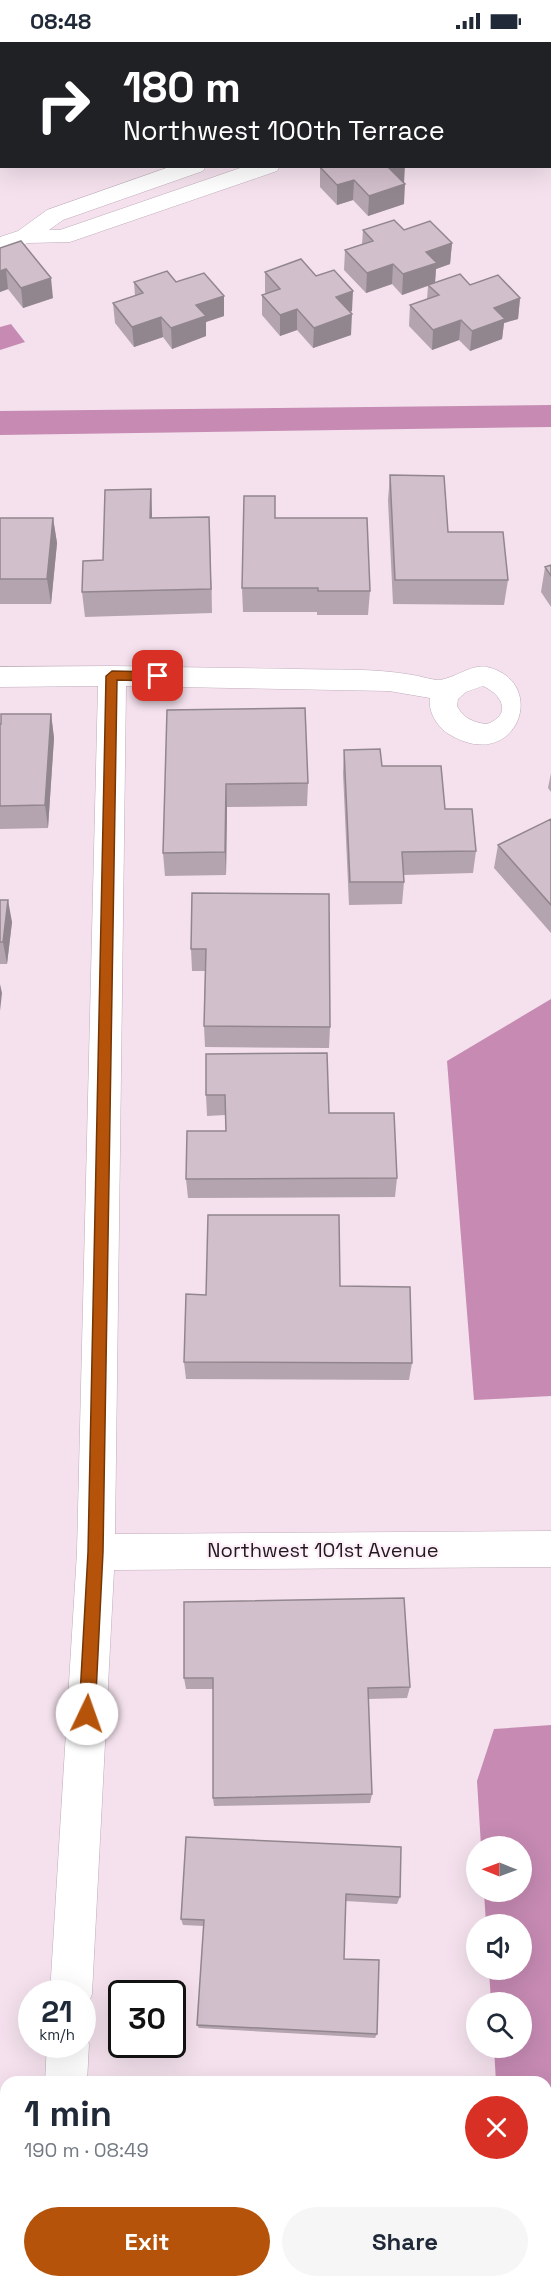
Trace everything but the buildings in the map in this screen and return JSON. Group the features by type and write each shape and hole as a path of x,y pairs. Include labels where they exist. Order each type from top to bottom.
{"street":[{"path":"0,245 26,236 55,215 189,168"},
{"path":"26,236 62,237 226,173 257,168"},
{"path":"72,1980 96,1552 112,676"},
{"path":"0,677 112,676 389,681 448,691"},
{"name":"Northwest 101st Avenue","path":"96,1552 551,1549"},
{"path":"66,2076 67,2058"}],"shaded area":[{"path":"11,324 25,342 0,350 0,327"},
{"path":"551,999 551,1396 474,1400 447,1061"},
{"path":"551,1725 551,2076 496,2076 495,2058 532,2058 532,1992 490,1992 490,1980 532,1980 532,1914 485,1914 485,1902 532,1902 532,1836 480,1836 477,1781 494,1729"}],"waterway":[{"path":"0,423 551,416"}],"route":[{"path":"87,1714 96,1552 112,676 158,676"}]}
